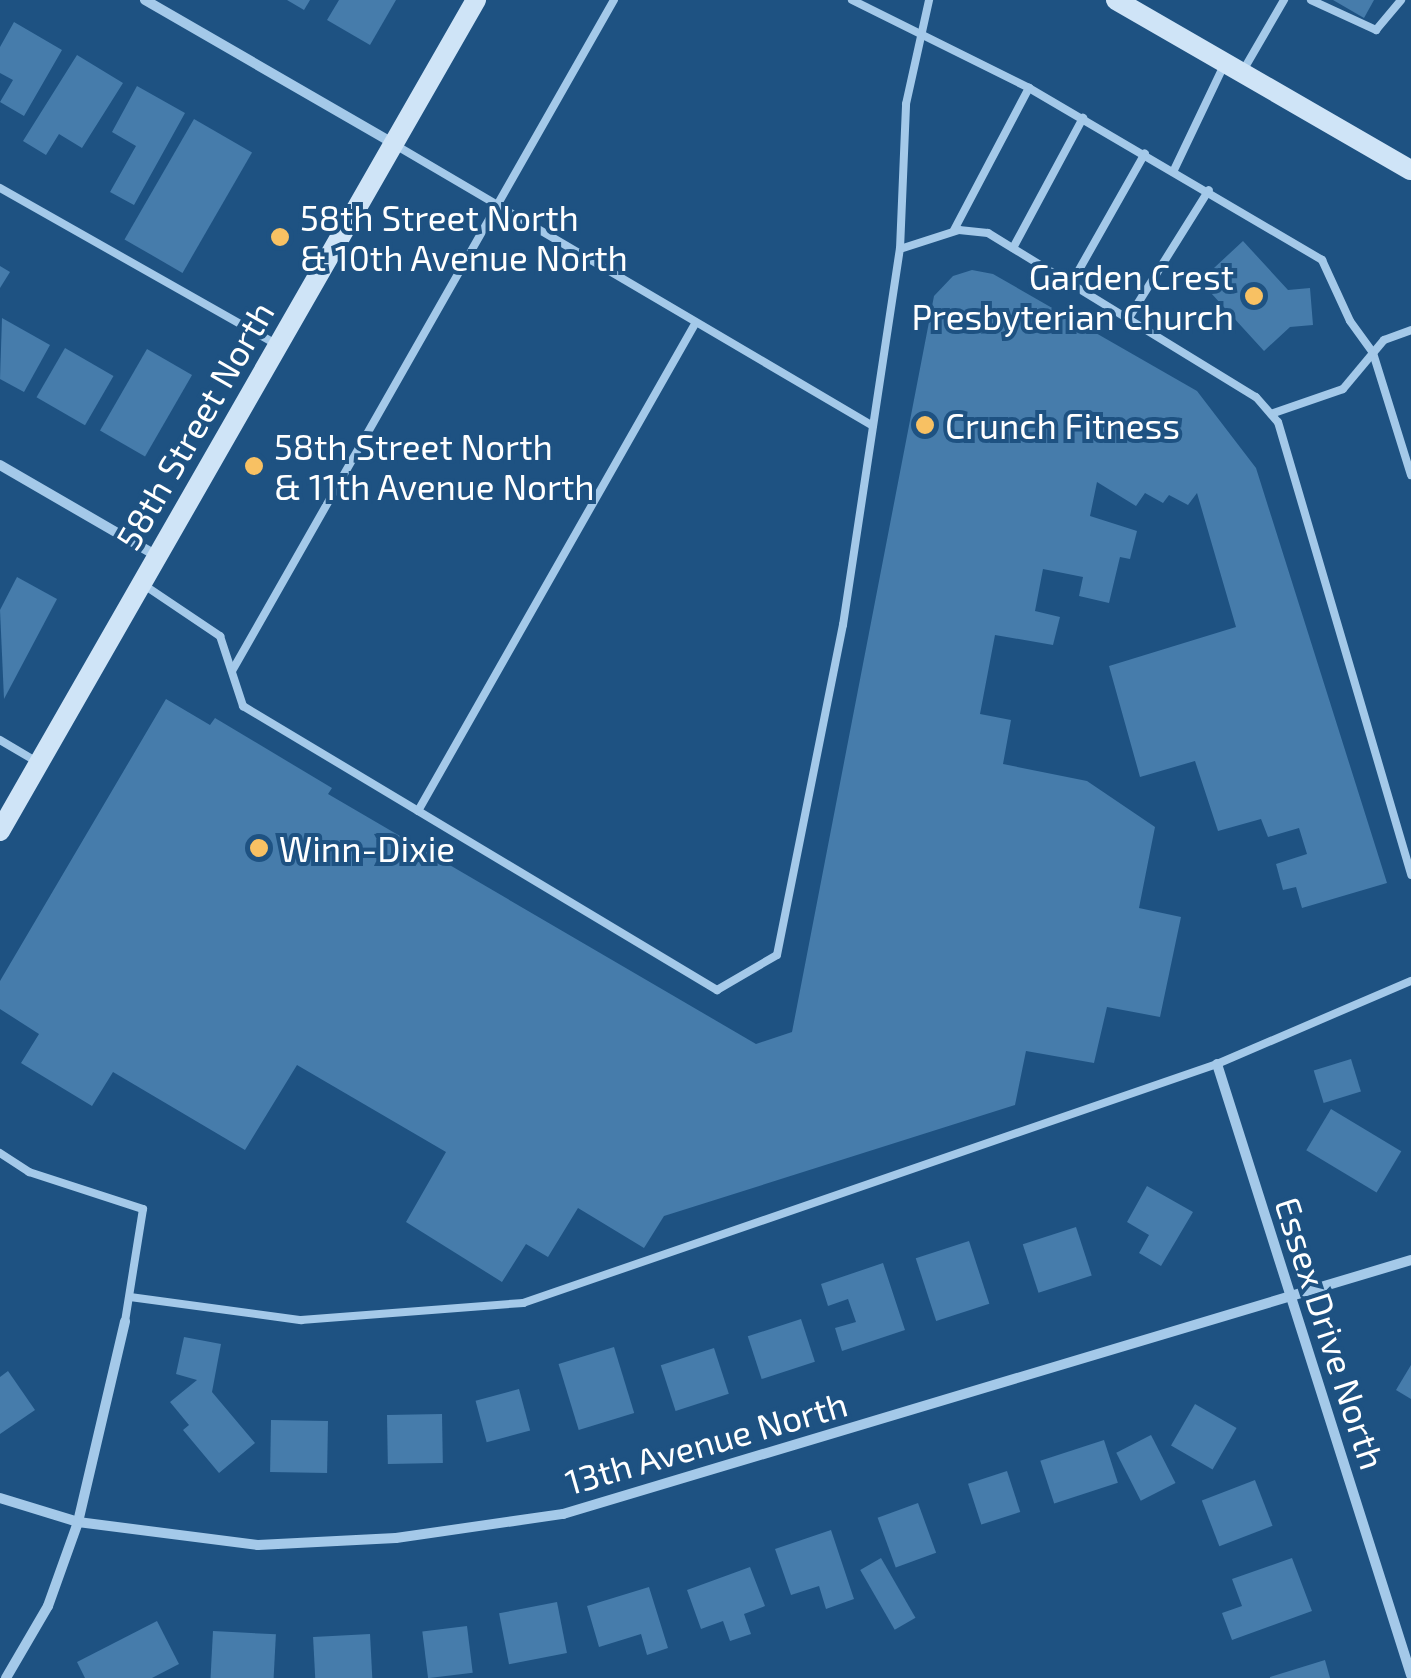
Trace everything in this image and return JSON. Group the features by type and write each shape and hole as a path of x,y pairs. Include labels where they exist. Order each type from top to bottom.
{"street":[{"path":"145,0 393,144"},
{"name":"58th Street North","path":"3,819 39,763 476,0"},
{"path":"1116,0 1411,170"},
{"path":"0,465 157,556"},
{"name":"Essex Drive North","path":"1217,1064 1411,1675"},
{"name":"13th Avenue North","path":"0,1498 78,1522 258,1544 396,1538 562,1514 1411,1260"},
{"path":"6,1678 48,1606 78,1522 125,1321"}],"lane":[{"path":"232,671 494,203 614,0"},
{"path":"852,0 1030,88 1322,260 1350,321 1373,352 1411,475"},
{"path":"141,583 220,636 244,706 717,990 777,955 843,625 900,249 906,104 929,0"},
{"path":"1174,170 1233,68 1284,0"},
{"path":"1311,0 1376,30 1402,0"},
{"path":"953,232 1030,88"},
{"path":"1014,248 1083,118"},
{"path":"393,144 873,426"},
{"path":"1072,284 1145,153"},
{"path":"0,188 277,345"},
{"path":"1128,318 1209,190"},
{"path":"900,249 953,232 988,233 1256,397 1271,414 1411,875"},
{"path":"418,811 696,322"},
{"path":"1271,414 1343,389 1384,340 1411,330"},
{"path":"0,740 39,763"},
{"path":"130,1298 301,1320 523,1303 1217,1064 1411,981"},
{"path":"0,1153 29,1172 142,1209 125,1321"}],"building":[{"path":"287,0 310,0 304,10"},
{"path":"339,0 396,0 370,45 327,20"},
{"path":"1333,0 1374,0 1364,18"},
{"path":"14,22 62,50 24,116 0,102 13,80 0,73 0,47"},
{"path":"77,55 123,83 82,148 59,134 46,155 23,141"},
{"path":"137,86 185,113 134,205 110,192 136,146 112,132"},
{"path":"194,119 252,152 183,273 125,239"},
{"path":"1243,241 1288,290 1310,288 1313,325 1290,327 1264,351 1200,281"},
{"path":"0,266 10,272 0,288"},
{"path":"972,270 993,274 1197,391 1256,468 1387,883 1302,908 1296,887 1283,890 1276,864 1307,854 1299,828 1268,837 1261,819 1218,831 1195,761 1140,777 1109,666 1236,627 1197,493 1188,505 1169,495 1163,503 1145,493 1136,506 1097,482 1090,516 1137,531 1130,559 1120,557 1109,603 1079,596 1083,577 1043,569 1035,611 1060,617 1053,645 995,635 980,714 1011,720 1003,764 1087,781 1155,827 1139,908 1181,917 1160,1017 1107,1007 1094,1063 1026,1051 1015,1105 664,1216 644,1248 578,1208 548,1257 526,1244 502,1282 406,1222 446,1152 297,1065 245,1150 113,1072 92,1106 21,1063 39,1034 0,1009 0,981 166,699 210,725 215,718 332,788 328,794 756,1044 792,1032 934,296 953,276"},
{"path":"2,318 50,345 24,392 0,379"},
{"path":"65,348 113,376 85,425 36,397"},
{"path":"147,349 192,375 145,456 100,430"},
{"path":"17,577 57,599 4,699 0,610"},
{"path":"1351,1059 1361,1092 1324,1103 1314,1070"},
{"path":"1331,1109 1401,1151 1377,1192 1306,1150"},
{"path":"1147,1186 1193,1212 1161,1266 1139,1253 1149,1235 1127,1222"},
{"path":"1076,1227 1092,1276 1039,1293 1023,1244"},
{"path":"969,1241 989,1304 936,1321 916,1258"},
{"path":"883,1263 905,1330 842,1351 835,1328 856,1322 848,1299 828,1306 821,1284"},
{"path":"801,1319 815,1362 762,1379 748,1336"},
{"path":"184,1337 221,1344 212,1392 255,1443 219,1473 183,1430 189,1425 170,1402 197,1380 176,1374"},
{"path":"614,1347 634,1413 579,1430 559,1364"},
{"path":"714,1348 729,1394 676,1411 661,1365"},
{"path":"1411,1365 1411,1399 1396,1390"},
{"path":"8,1371 35,1410 0,1434 0,1377"},
{"path":"519,1389 530,1431 487,1442 476,1401"},
{"path":"1195,1404 1237,1428 1213,1470 1171,1446"},
{"path":"442,1414 443,1463 388,1464 387,1415"},
{"path":"271,1420 328,1421 327,1473 270,1472"},
{"path":"1151,1435 1176,1483 1141,1501 1116,1453"},
{"path":"1104,1440 1118,1483 1054,1504 1040,1461"},
{"path":"1007,1471 1020,1512 981,1525 968,1484"},
{"path":"1255,1480 1273,1526 1219,1546 1202,1500"},
{"path":"918,1503 936,1553 896,1568 878,1518"},
{"path":"831,1530 854,1599 826,1609 819,1586 791,1595 775,1549"},
{"path":"881,1558 916,1618 895,1630 860,1570"},
{"path":"1292,1558 1312,1611 1232,1640 1222,1613 1242,1606 1232,1579"},
{"path":"750,1567 765,1606 744,1614 751,1634 730,1641 723,1621 701,1629 687,1590"},
{"path":"649,1587 668,1648 647,1655 641,1634 599,1647 587,1606"},
{"path":"557,1602 567,1653 509,1664 499,1613"},
{"path":"157,1621 179,1664 152,1678 85,1678 77,1662"},
{"path":"467,1626 473,1673 428,1678 422,1631"},
{"path":"213,1631 276,1634 274,1678 211,1678"},
{"path":"370,1634 372,1678 315,1678 313,1637"},
{"path":"1325,1660 1330,1678 1270,1678 1270,1677"}],"place":[{"name":"58th Street North & 10th Avenue North","path":"280,237"},
{"name":"Garden Crest Presbyterian Church","path":"1254,296"},
{"name":"Crunch Fitness","path":"925,425"},
{"name":"58th Street North & 11th Avenue North","path":"254,466"},
{"name":"Winn-Dixie","path":"259,848"}]}
